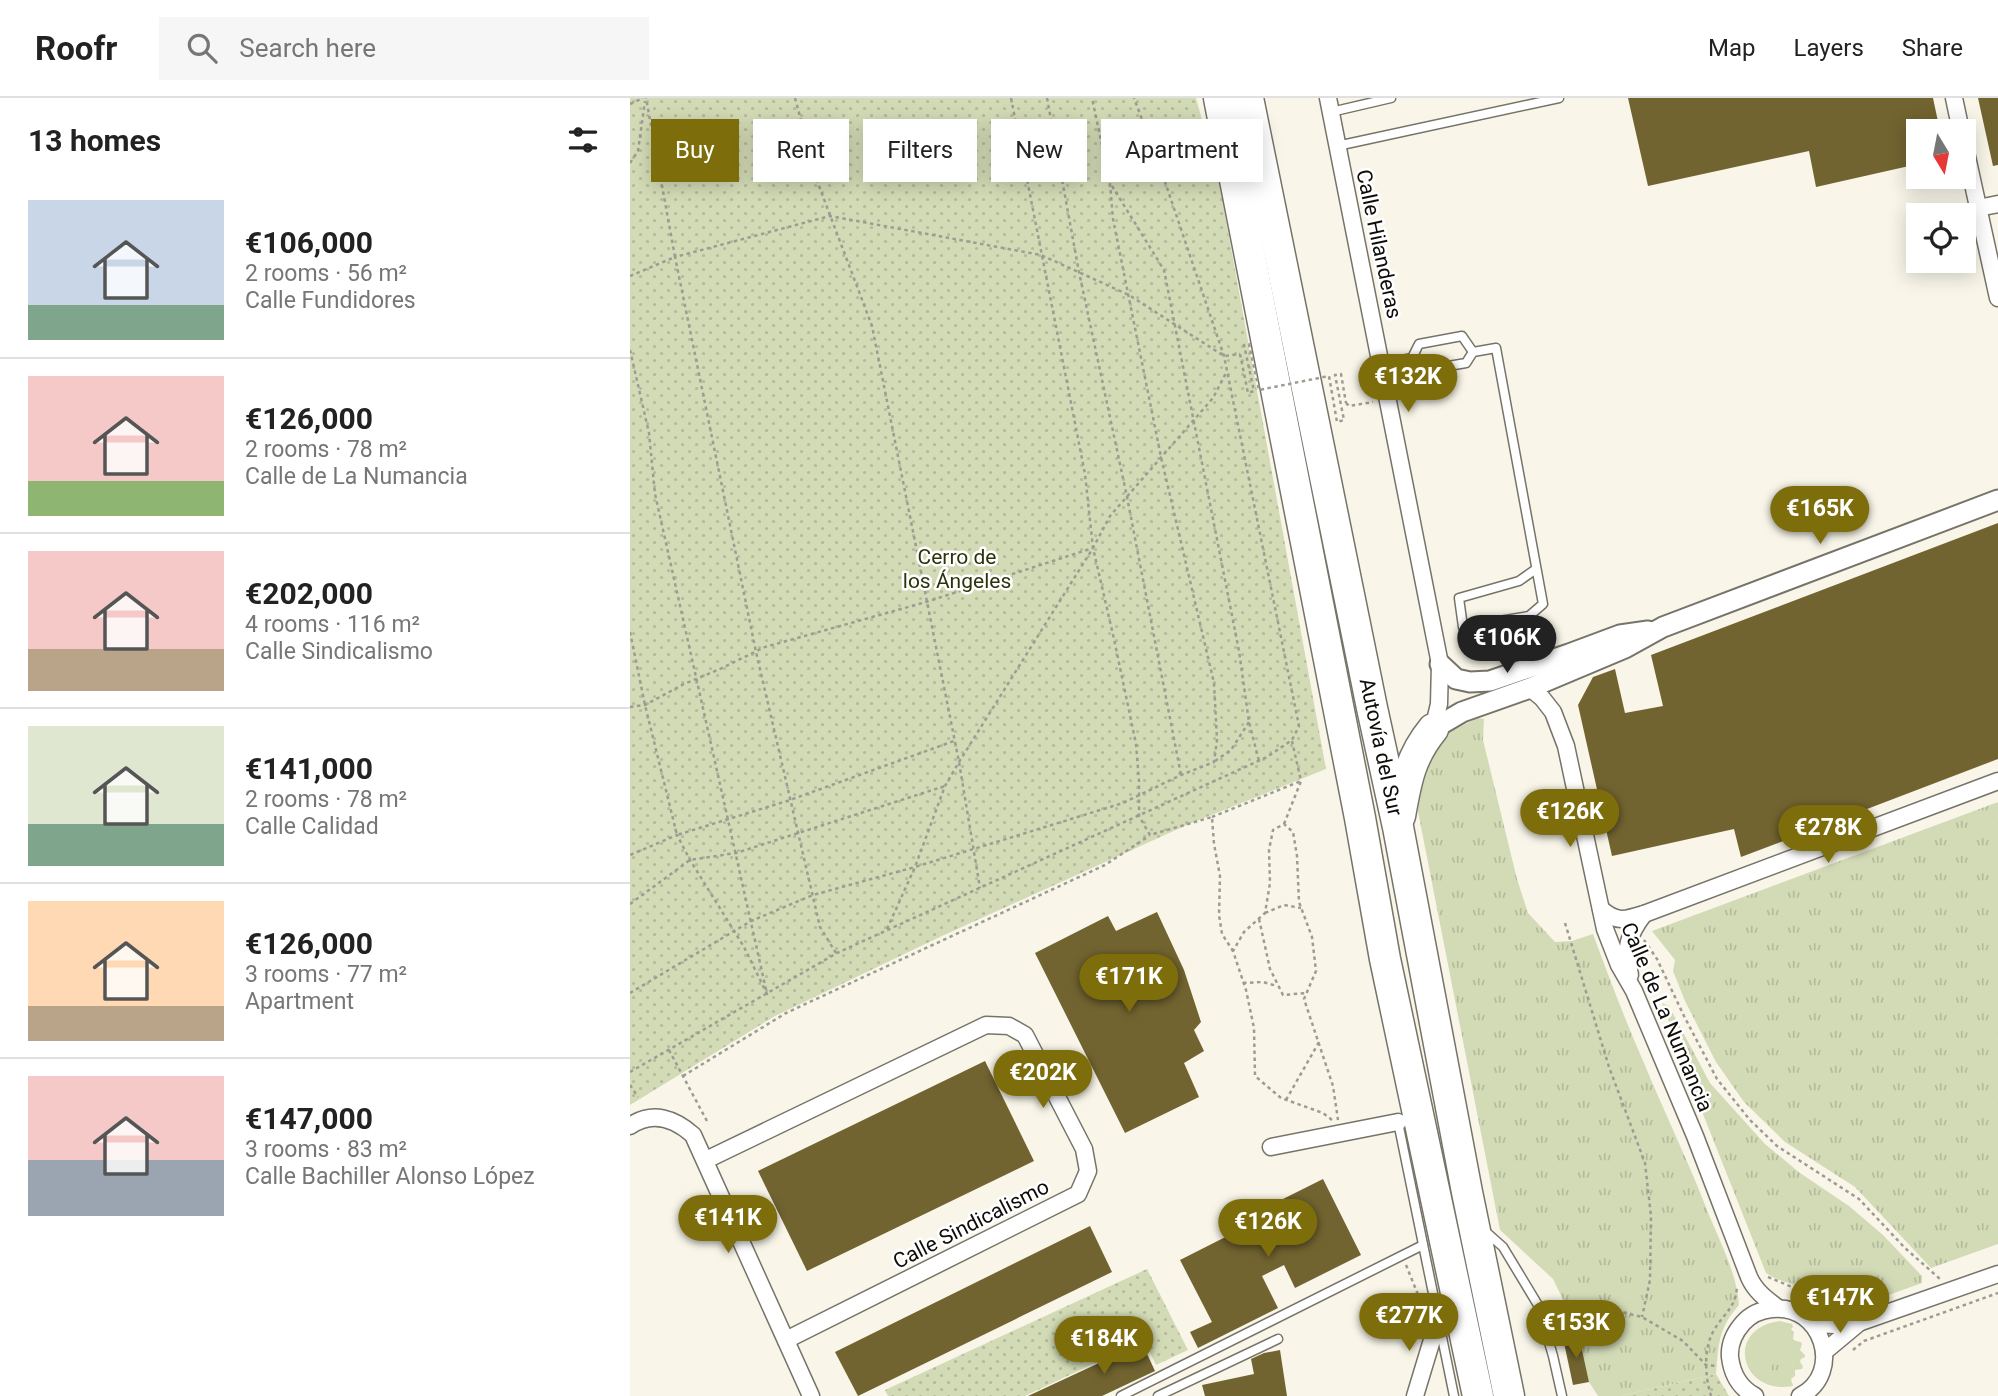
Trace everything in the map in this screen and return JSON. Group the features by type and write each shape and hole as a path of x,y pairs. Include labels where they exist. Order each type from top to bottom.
{"highway":[{"path":"1204,98 1238,198"},
{"name":"Autovía del Sur","path":"1219,98 1360,818 1385,959 1478,1396"},
{"name":"Autovía del Sur","path":"1248,98 1398,827 1509,1396"},
{"path":"1398,827 1409,769 1420,744 1433,729"},
{"path":"1385,959 1377,992 1398,1122"}],"street":[{"path":"1954,98 1958,119"},
{"name":"Calle Hilanderas","path":"1329,105 1440,664 1439,704 1433,729"},
{"path":"1974,189 1998,298"},
{"path":"1978,208 1998,204"},
{"path":"1433,729 1462,712 1530,688 1625,648 1656,630 1998,500"},
{"path":"1440,664 1455,679 1470,682 1490,681 1620,635 1656,630"},
{"path":"1530,666 1526,672 1530,688"},
{"name":"Calle de La Numancia","path":"1530,688 1553,712 1566,746 1605,929 1695,1136 1750,1280 1751,1303 1747,1318 1734,1337 1730,1352 1732,1368"},
{"path":"1601,909 1620,920 1644,914 1998,781"},
{"path":"1634,991 1627,946 1644,914"},
{"name":"Calle Sindicalismo","path":"706,1160 986,1025 1009,1026 1025,1035 1084,1149 1088,1171 1078,1194 786,1340"},
{"path":"630,1126 655,1117 677,1121 694,1135 811,1396"},
{"path":"1271,1147 1398,1122"},
{"path":"1812,1324 1861,1322 1998,1274"},
{"name":"Calle de La Numancia","path":"1750,1280 1765,1298 1778,1308 1801,1315 1812,1324"},
{"path":"1747,1318 1758,1312 1778,1308"},
{"path":"1415,1396 1438,1320"},
{"path":"1824,1352 1861,1322"},
{"path":"1803,1395 1816,1382 1823,1368 1821,1337 1812,1324"},
{"path":"1732,1368 1738,1382 1755,1396"}],"lane":[{"path":"1329,105 1391,98"},
{"path":"1337,146 1559,98"},
{"path":"1412,358 1419,344 1462,336 1473,352"},
{"path":"1382,364 1412,358 1431,369 1466,363 1473,352 1496,348 1543,604 1529,616 1463,627 1459,598 1519,581 1536,569"},
{"path":"1398,1122 1454,1396"},
{"path":"1473,1221 1503,1247 1538,1305 1562,1396"},
{"path":"1121,1396 1423,1245"},
{"path":"1158,1396 1278,1339"}],"path":[{"path":"630,104 645,98"},
{"path":"630,163 638,151 645,98"},
{"path":"645,98 755,652 820,927 836,953"},
{"path":"795,98 819,186 872,326 955,741 980,888"},
{"path":"1011,98 1084,474 1093,548 1136,744 1139,816 1150,835"},
{"path":"1047,98 1079,272 1181,775"},
{"path":"1092,98 1161,457 1214,683 1217,740 1214,762"},
{"path":"631,1070 836,953 1259,761 1292,740 1299,726 1224,356 1135,98"},
{"path":"1110,183 1164,270 1239,651 1249,722 1259,761"},
{"path":"630,276 676,257 830,216 1041,255 1129,295 1224,356 1240,354 1248,393 1254,391 1244,345 1249,344 1259,390 1329,376 1337,422 1344,420 1335,375 1341,374 1346,403 1349,406 1387,400"},
{"path":"630,350 649,433 655,494 767,994"},
{"path":"886,931 915,867 946,786 959,762 1111,516 1213,398 1227,371"},
{"path":"630,707 645,705 765,647 926,602 1093,548"},
{"path":"630,632 677,835 744,947 767,994"},
{"path":"630,993 751,921 813,895 1124,803 1214,762 1231,750 1249,722"},
{"path":"1265,914 1273,830 1284,824 1301,782 1292,740"},
{"path":"630,855 677,835 790,800 955,741"},
{"path":"682,1076 786,1013 1105,865 1150,835 1212,817 1301,782"},
{"path":"630,904 690,860 736,853 946,786"},
{"path":"1212,817 1213,844 1220,876 1219,915 1222,934 1233,951 1254,1028 1255,1076 1286,1100 1323,1113 1338,1124 1333,1086 1304,999 1316,971 1312,937 1299,902 1293,832 1284,824"},
{"path":"1233,951 1244,932 1265,914 1284,905 1301,908"},
{"path":"1259,919 1270,969 1283,995 1307,993"},
{"path":"1565,923 1609,1067 1645,1163 1651,1216 1650,1280 1643,1317"},
{"path":"1633,931 1646,942 1657,959 1717,1079 1750,1120 1777,1146 1859,1199 1905,1248 1940,1279 1931,1283"},
{"path":"1243,983 1263,982 1278,986"},
{"path":"1286,1100 1319,1042"},
{"path":"669,1050 708,1123"},
{"path":"630,1085 638,1097"},
{"path":"1402,1255 1424,1310"},
{"path":"1711,1396 1706,1364 1707,1351 1713,1332 1736,1298 1737,1281 1750,1280 1762,1274 1809,1294 1830,1310"},
{"path":"1853,1350 1864,1341 1998,1293"},
{"path":"1546,1334 1613,1310 1643,1317 1683,1341 1706,1364 1732,1368"}],"green space":[{"name":"Cerro de los Ángeles","path":"630,98 1196,98 1202,119 1101,119 1101,182 1219,182 1326,769 1189,824 942,936 775,1016 630,1105"},
{"path":"1477,718 1484,719 1483,740 1528,913 1555,942 1572,941 1593,934 1630,1031 1731,1269 1739,1305 1723,1329 1716,1374 1620,1396 1598,1396 1589,1382 1579,1336 1553,1279 1500,1230 1413,786 1440,737"},
{"path":"1998,802 1998,1244 1931,1268 1855,1187 1785,1142 1744,1102 1716,1062 1685,1001 1673,971 1675,960 1652,931"},
{"path":"1662,1003 1669,1006 1710,1083 1765,1144 1800,1173 1849,1206 1883,1235 1922,1276 1922,1283 1844,1311 1808,1290 1766,1273"},
{"path":"1147,1269 1188,1350 1156,1365 1144,1340 1025,1396 888,1396 885,1390"},
{"path":"1780,1321 1792,1324 1793,1339 1801,1342 1800,1350 1805,1355 1800,1362 1802,1369 1795,1370 1795,1376 1791,1379 1793,1386 1775,1386 1761,1381 1751,1372 1746,1360 1746,1347 1751,1336 1762,1326","holes":["1782,1357 1792,1362 1792,1376 1782,1381 1773,1376 1771,1367 1777,1359"]},
{"path":"1782,1357 1790,1361 1794,1369 1790,1377 1782,1381 1774,1377 1770,1369 1774,1361"},
{"path":"1716,1374 1729,1396 1620,1396"}],"building":[{"path":"1628,98 1933,98 1937,119 1906,119 1906,167 1816,187 1809,151 1648,186"},
{"path":"1978,98 1998,98 1998,165 1993,166"},
{"path":"1998,523 1998,759 1741,857 1734,829 1612,856 1578,705 1593,677 1615,669 1625,713 1663,706 1651,655"},
{"path":"1157,912 1184,970 1201,1022 1194,1030 1204,1051 1184,1063 1199,1097 1125,1133 1035,953 1108,916 1116,931"},
{"path":"985,1061 1034,1161 807,1271 758,1171"},
{"path":"1323,1179 1361,1255 1295,1288 1284,1265 1262,1276 1278,1308 1198,1348 1190,1332 1212,1322 1180,1260 1261,1219 1257,1212"},
{"path":"1090,1226 1112,1272 858,1396 835,1352"},
{"path":"1579,1336 1589,1382 1573,1385 1563,1338"},
{"path":"1142,1343 1155,1371 1102,1396 1028,1396"},
{"path":"1280,1350 1287,1396 1205,1396 1202,1385 1254,1374 1251,1359"}]}
